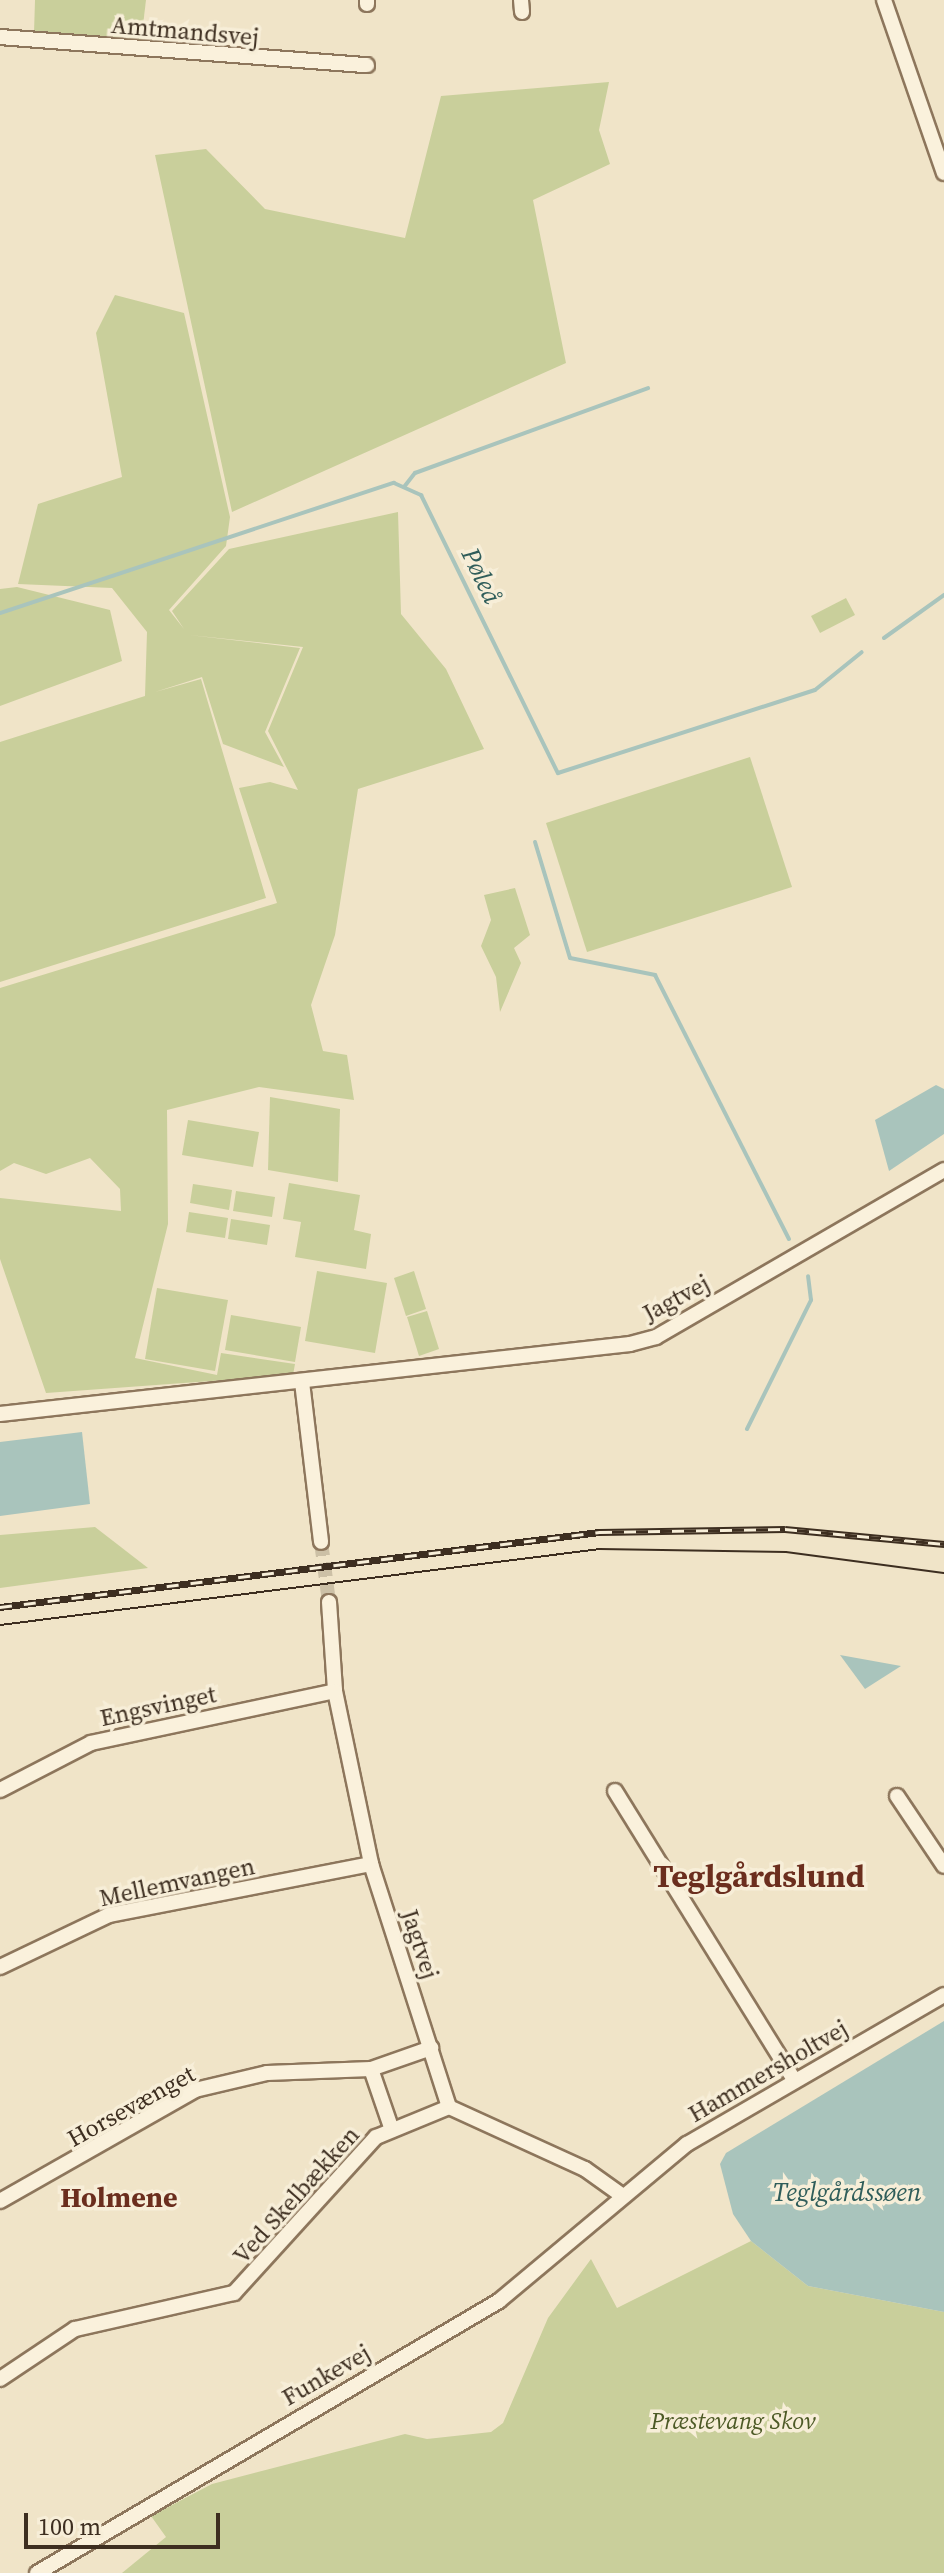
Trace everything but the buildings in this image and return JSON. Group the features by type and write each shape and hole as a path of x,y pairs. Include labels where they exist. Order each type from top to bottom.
{"street":[{"path":"884,0 944,173"},
{"name":"Amtmandsvej","path":"0,37 367,65"},
{"name":"Jagtvej","path":"0,1414 302,1382 656,1337 944,1170"},
{"path":"302,1382 321,1542"},
{"name":"Jagtvej","path":"329,1602 335,1691 371,1864 449,2107"},
{"name":"Engsvinget","path":"0,1790 91,1743 335,1691"},
{"path":"615,1791 794,2080"},
{"path":"897,1796 944,1866"},
{"name":"Mellemvangen","path":"0,1967 109,1915 371,1864"},
{"name":"Hammersholtvej","path":"620,2194 794,2080 944,1995"},
{"name":"Horsevænget","path":"0,2201 195,2090 267,2073 371,2069 431,2048"},
{"path":"371,2069 391,2127"},
{"path":"449,2107 589,2171 620,2194"},
{"name":"Ved Skelbækken","path":"0,2379 75,2329 234,2293 391,2127 449,2107"},
{"name":"Funkevej","path":"37,2573 499,2301 620,2194"}],"green space":[{"path":"35,0 146,0 141,42 34,33"},
{"path":"609,82 599,130 610,164 533,200 566,363 232,512 155,155 206,149 265,209 405,238 441,96"},
{"path":"115,295 184,313 230,517 226,546 169,610 184,629 172,611 229,549 398,512 401,614 446,669 484,749 358,789 335,935 311,1005 323,1051 347,1055 354,1100 259,1087 167,1110 168,1224 135,1358 217,1375 221,1353 295,1364 293,1375 46,1393 0,1259 0,1198 121,1211 120,1189 90,1158 46,1174 14,1163 0,1171 0,988 277,903 239,788 270,782 298,790 268,731 303,647 189,635 300,648 265,732 284,767 223,744 202,677 155,692 201,679 266,898 0,982 0,742 145,696 147,632 112,588 18,584 38,504 122,477 96,333"},
{"path":"17,587 110,610 122,661 0,706 0,589"},
{"path":"846,598 855,615 820,633 811,616"},
{"path":"750,757 792,887 587,952 546,823"},
{"path":"515,888 530,935 514,948 521,963 500,1012 496,977 481,946 491,920 484,895"},
{"path":"270,1097 340,1109 338,1182 268,1170"},
{"path":"188,1120 259,1132 253,1167 182,1155"},
{"path":"289,1183 360,1195 354,1230 371,1234 366,1269 295,1257 301,1222 283,1219"},
{"path":"193,1184 232,1190 229,1210 190,1203"},
{"path":"236,1191 275,1197 272,1217 233,1211"},
{"path":"189,1212 228,1218 225,1238 186,1232"},
{"path":"231,1219 270,1225 267,1245 228,1239"},
{"path":"317,1271 387,1283 375,1353 305,1341"},
{"path":"414,1271 426,1309 406,1316 394,1278"},
{"path":"157,1288 228,1300 215,1371 145,1359"},
{"path":"427,1311 439,1349 419,1356 407,1317"},
{"path":"231,1315 301,1327 295,1362 225,1350"},
{"path":"95,1527 148,1568 0,1588 0,1535"},
{"name":"Præstevang Skov","path":"751,2241 808,2286 944,2312 944,2573 122,2573 166,2537 151,2516 212,2484 405,2434 427,2439 491,2432 503,2423 548,2318 591,2259 617,2308"}],"water":[{"path":"936,1085 944,1089 944,1134 889,1171 875,1120"},
{"path":"82,1432 90,1504 0,1516 0,1442"},
{"path":"840,1655 901,1666 865,1689"},
{"name":"Teglgårdssøen","path":"944,2021 944,2312 808,2286 751,2241 733,2214 720,2164 726,2153"}],"waterway":[{"path":"404,487 415,473 648,388"},
{"name":"Pøleå","path":"0,613 394,483 421,495 558,773 815,690 862,652"},
{"name":"Pøleå","path":"884,638 944,595"},
{"path":"535,842 570,958 655,975 789,1239"},
{"path":"747,1429 811,1300 808,1276"}],"tunnel":[{"path":"321,1542 329,1602"}],"tram line":[{"path":"0,1625 600,1549 786,1552 944,1573"}],"railway":[{"path":"0,1607 600,1532 785,1529 944,1544"}],"district":[{"name":"Teglgårdslund","path":"759,1876"},
{"name":"Holmene","path":"119,2197"}]}
